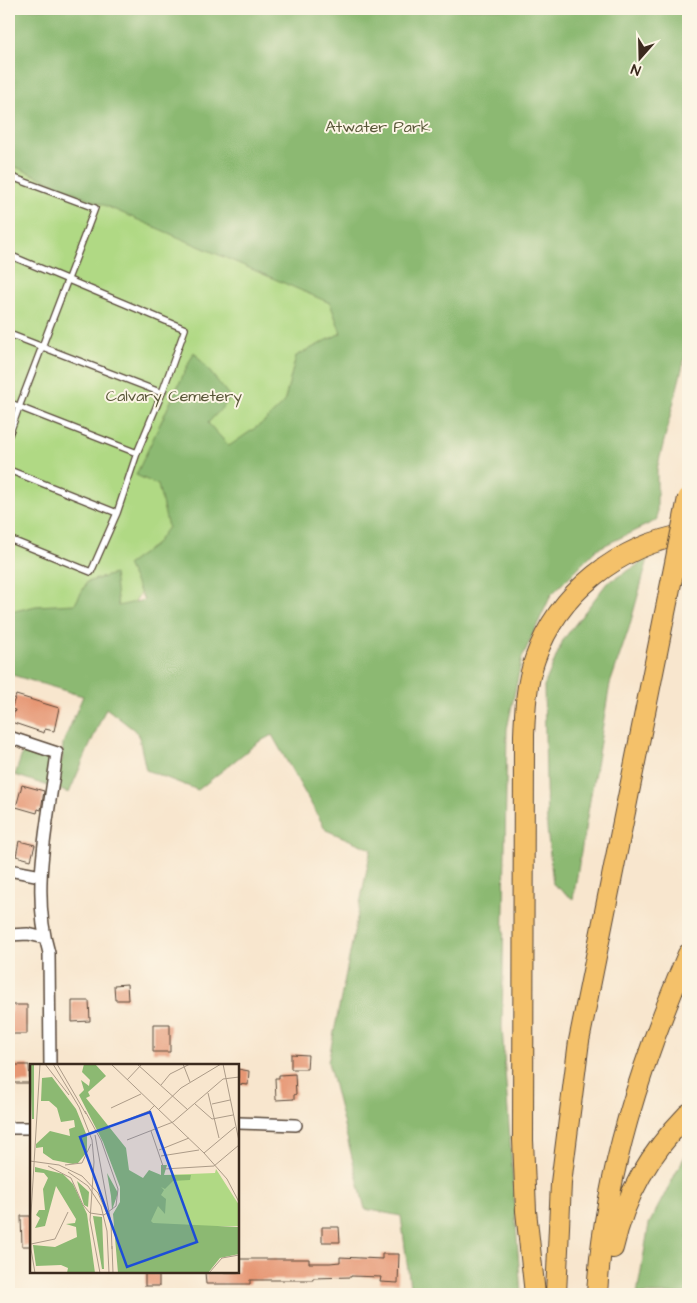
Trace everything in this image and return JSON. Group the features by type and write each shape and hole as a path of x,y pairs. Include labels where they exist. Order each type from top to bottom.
{"highway":[{"path":"556,1294 561,1183 579,1041 688,498"},
{"path":"535,1294 526,1211 523,1114 524,735 526,699 531,673 539,648 551,625 565,605 590,579 609,564 641,547 688,534"},
{"path":"597,1294 610,1195 624,1130 652,1044 688,954"},
{"path":"603,1294 616,1235 628,1198 653,1155 688,1114"}],"street":[{"path":"9,737 57,753 41,876 45,938 49,953 50,1064"},
{"path":"9,870 41,876"},
{"path":"9,935 28,934 45,938"},
{"path":"239,1122 296,1125"},
{"path":"9,1128 30,1128"}],"lane":[{"path":"9,176 95,208 70,279 9,435"},
{"path":"9,255 185,328 162,393 137,453 117,513 91,572 9,539"},
{"path":"9,334 162,393"},
{"path":"9,402 137,453"},
{"path":"9,470 117,513"}],"green space":[{"name":"Atwater Park","path":"9,9 688,9 688,345 657,469 657,520 597,549 551,595 522,658 507,729 502,1028 521,1294 411,1294 401,1216 365,1209 328,1062 371,849 326,830 272,735 257,743 198,790 146,770 138,733 106,708 69,793 15,775 23,751 62,762 63,743 83,696 9,674 9,609 15,611 36,606 75,604 87,582 114,574 118,606 144,600 127,565 155,545 168,527 158,485 136,475 194,352 231,398 208,423 229,446 264,422 284,403 296,356 341,333 330,303 9,164"},
{"name":"Calvary Cemetery","path":"9,161 377,292 141,592 75,694 9,671"},
{"path":"648,559 629,628 610,684 573,899 553,884 547,828 544,686 563,640 607,583"},
{"path":"688,1150 688,1294 637,1294 649,1224"}],"building":[{"path":"16,695 59,708 54,731 45,729 44,733 11,722 15,710 11,709"},
{"path":"22,785 44,791 41,810 38,809 37,813 16,807"},
{"path":"19,841 35,845 31,860 16,856"},
{"path":"127,984 128,1000 115,1000 114,985"},
{"path":"72,1001 89,1001 90,1021 72,1022"},
{"path":"12,1005 27,1005 27,1034 9,1034 9,1013 11,1013"},
{"path":"153,1024 170,1024 170,1052 153,1052"},
{"path":"291,1054 308,1055 307,1069 291,1069"},
{"path":"10,1065 29,1065 30,1083 11,1083"},
{"path":"239,1069 249,1071 248,1085 239,1084"},
{"path":"295,1074 296,1094 294,1099 276,1100 275,1078 279,1078 279,1075"},
{"path":"21,1216 30,1216 30,1246 22,1246"},
{"path":"322,1227 339,1227 340,1242 322,1242"},
{"path":"382,1254 399,1254 398,1283 380,1282 381,1277 351,1276 313,1278 313,1280 250,1280 250,1284 206,1284 205,1273 239,1273 239,1259 309,1259 309,1263 330,1263 340,1262 340,1257 382,1259"},
{"path":"145,1273 159,1273 159,1286 145,1286"}]}
